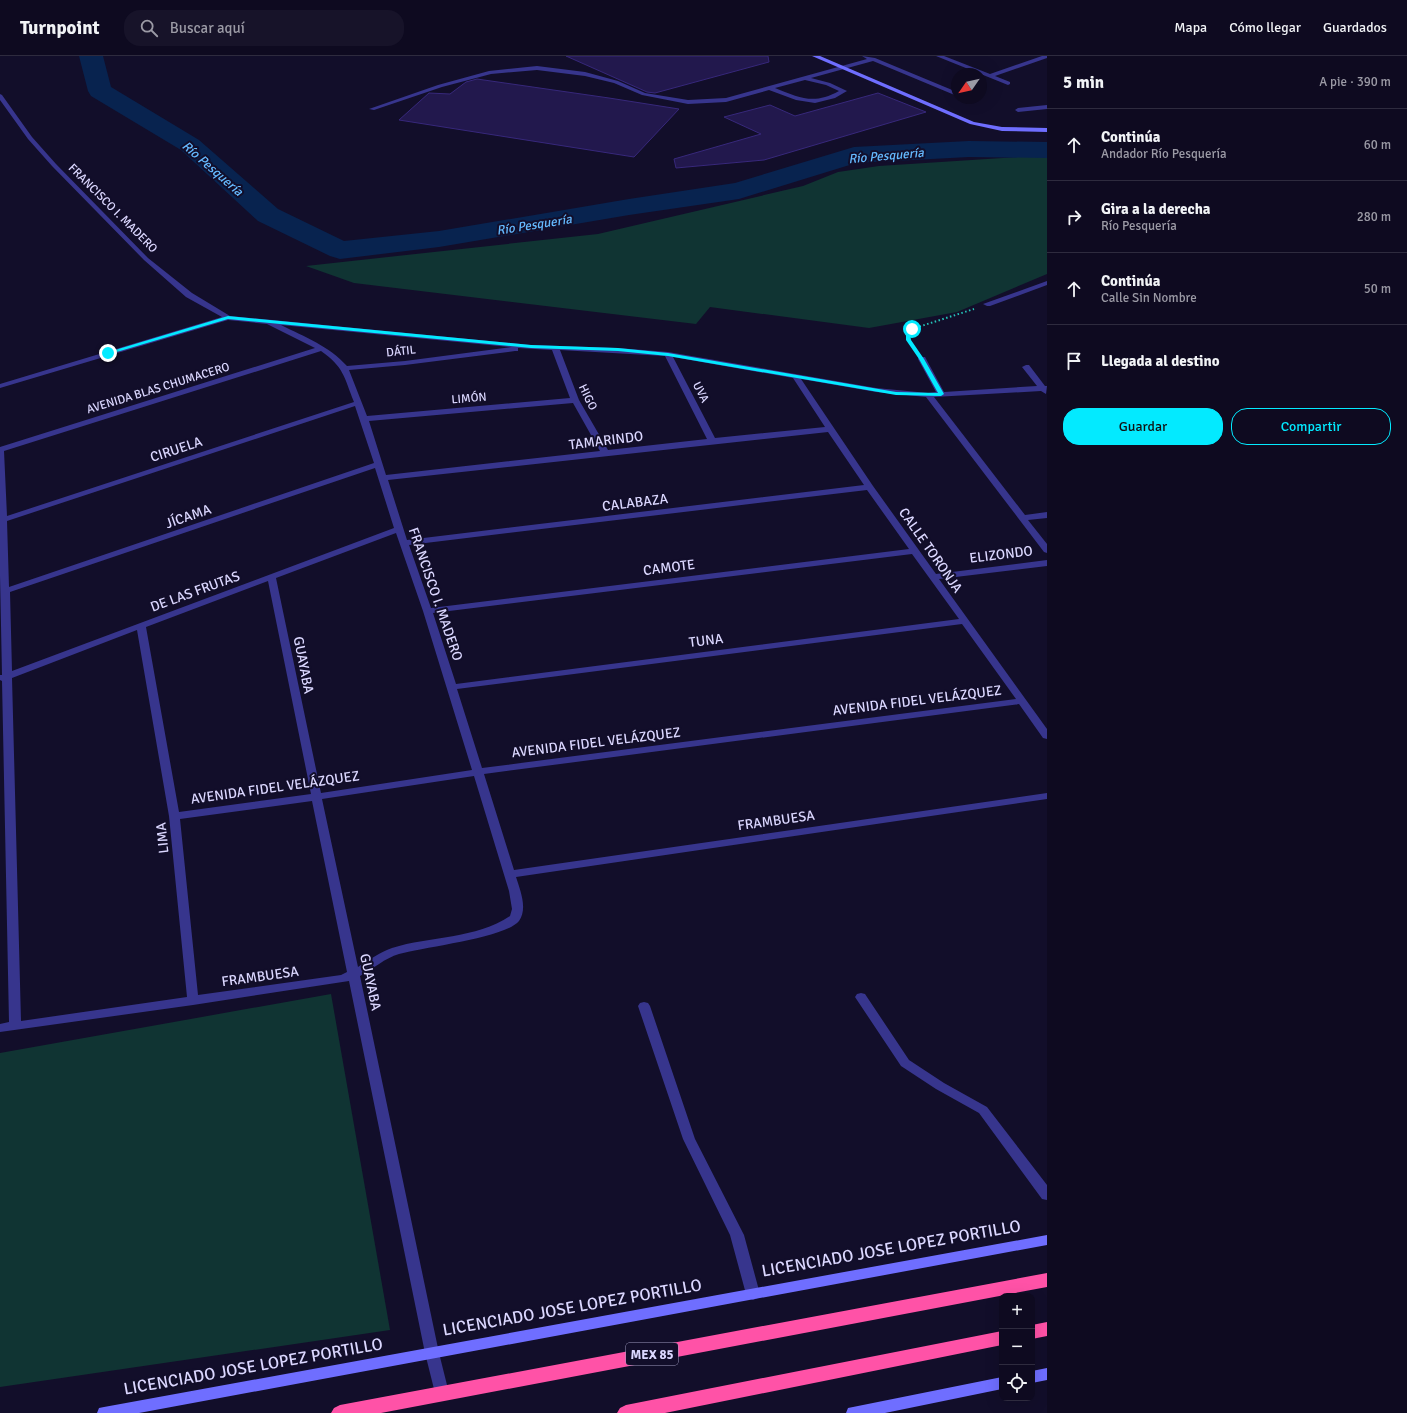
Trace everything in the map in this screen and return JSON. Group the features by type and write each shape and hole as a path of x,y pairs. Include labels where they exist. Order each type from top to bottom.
{"highway":[{"name":"MEX 85","path":"340,1413 1047,1280"},
{"path":"1035,1331 1047,1329"},
{"path":"626,1413 999,1338"}],"street":[{"path":"815,56 972,123 997,128 1047,130"},
{"path":"865,56 951,92"},
{"path":"939,56 1008,83"},
{"path":"990,76 1041,57"},
{"path":"372,109 440,86 491,72 537,68 585,74 616,82 644,94 688,102 709,102 726,100 873,59"},
{"path":"770,88 804,101 819,102 844,91 828,84 814,82 805,78"},
{"path":"801,86 814,82"},
{"path":"782,93 788,90"},
{"name":"FRANCISCO I. MADERO","path":"0,96 30,138 54,165 146,259 189,295 228,318"},
{"path":"1018,110 1047,107"},
{"path":"987,304 1047,283"},
{"path":"0,386 228,318 531,347 618,350 668,354 896,393 928,395 1046,390"},
{"name":"FRANCISCO I. MADERO","path":"267,321 322,348 335,357 345,368 364,419 399,529 428,611 510,874 517,904 517,912 514,919"},
{"name":"DÁTIL","path":"345,368 531,347"},
{"name":"AVENIDA BLAS CHUMACERO","path":"0,450 322,348"},
{"name":"HIGO","path":"555,348 575,400 605,453"},
{"name":"UVA","path":"668,354 712,441"},
{"path":"922,359 941,394"},
{"path":"1026,367 1046,390"},
{"name":"CALLE TORONJA","path":"796,377 914,551 1047,736"},
{"path":"928,395 1047,550"},
{"name":"LIMÓN","path":"364,419 575,400"},
{"name":"CIRUELA","path":"2,520 358,403"},
{"name":"TAMARINDO","path":"383,478 831,429"},
{"path":"0,450 5,591 3,678 15,1026"},
{"name":"JÍCAMA","path":"5,591 378,464"},
{"name":"CALABAZA","path":"404,543 869,486"},
{"path":"1022,518 1047,515"},
{"name":"DE LAS FRUTAS","path":"3,678 399,529"},
{"name":"CAMOTE","path":"428,611 914,551"},
{"name":"ELIZONDO","path":"934,577 1047,563"},
{"name":"GUAYABA","path":"272,578 432,1354 442,1393"},
{"name":"TUNA","path":"452,687 964,621"},
{"name":"LIMA","path":"141,626 174,816 194,1001"},
{"name":"AVENIDA FIDEL VELÁZQUEZ","path":"174,816 316,797 478,772 1022,701"},
{"name":"FRAMBUESA","path":"510,874 1047,796"},
{"name":"FRAMBUESA","path":"0,1028 342,980 354,976 384,955 495,929 514,919"},
{"path":"861,997 905,1063 940,1086 983,1110 1047,1195"},
{"path":"644,1006 689,1139 737,1235 753,1294"},
{"name":"LICENCIADO JOSE LOPEZ PORTILLO","path":"104,1413 1047,1240"},
{"path":"1035,1376 1047,1374"},
{"path":"853,1413 892,1409 999,1384"}],"path":[{"path":"922,359 908,340 908,334 912,329 987,304"}],"green space":[{"path":"1047,155 1047,274 957,312 869,328 710,307 696,324 354,283 306,266 598,234 803,186 838,172 879,166"},
{"path":"331,994 390,1330 0,1387 0,1053"}],"building":[{"path":"566,56 768,56 769,62 655,93 647,92"},
{"path":"477,79 679,109 634,157 399,120 429,93 450,94 466,82"},
{"path":"878,93 926,112 764,160 676,168 674,159 761,134 724,117 770,105 795,116"}],"waterway":[{"name":"Río Pesquería","path":"91,56 100,91 190,145 268,215 340,250 439,239 629,207 739,191 854,155 969,149 1047,150"}],"route":[{"path":"108,353 228,318 531,347 618,350 668,354 896,393 928,395 941,394 922,359 908,340 908,334 912,329"}]}
